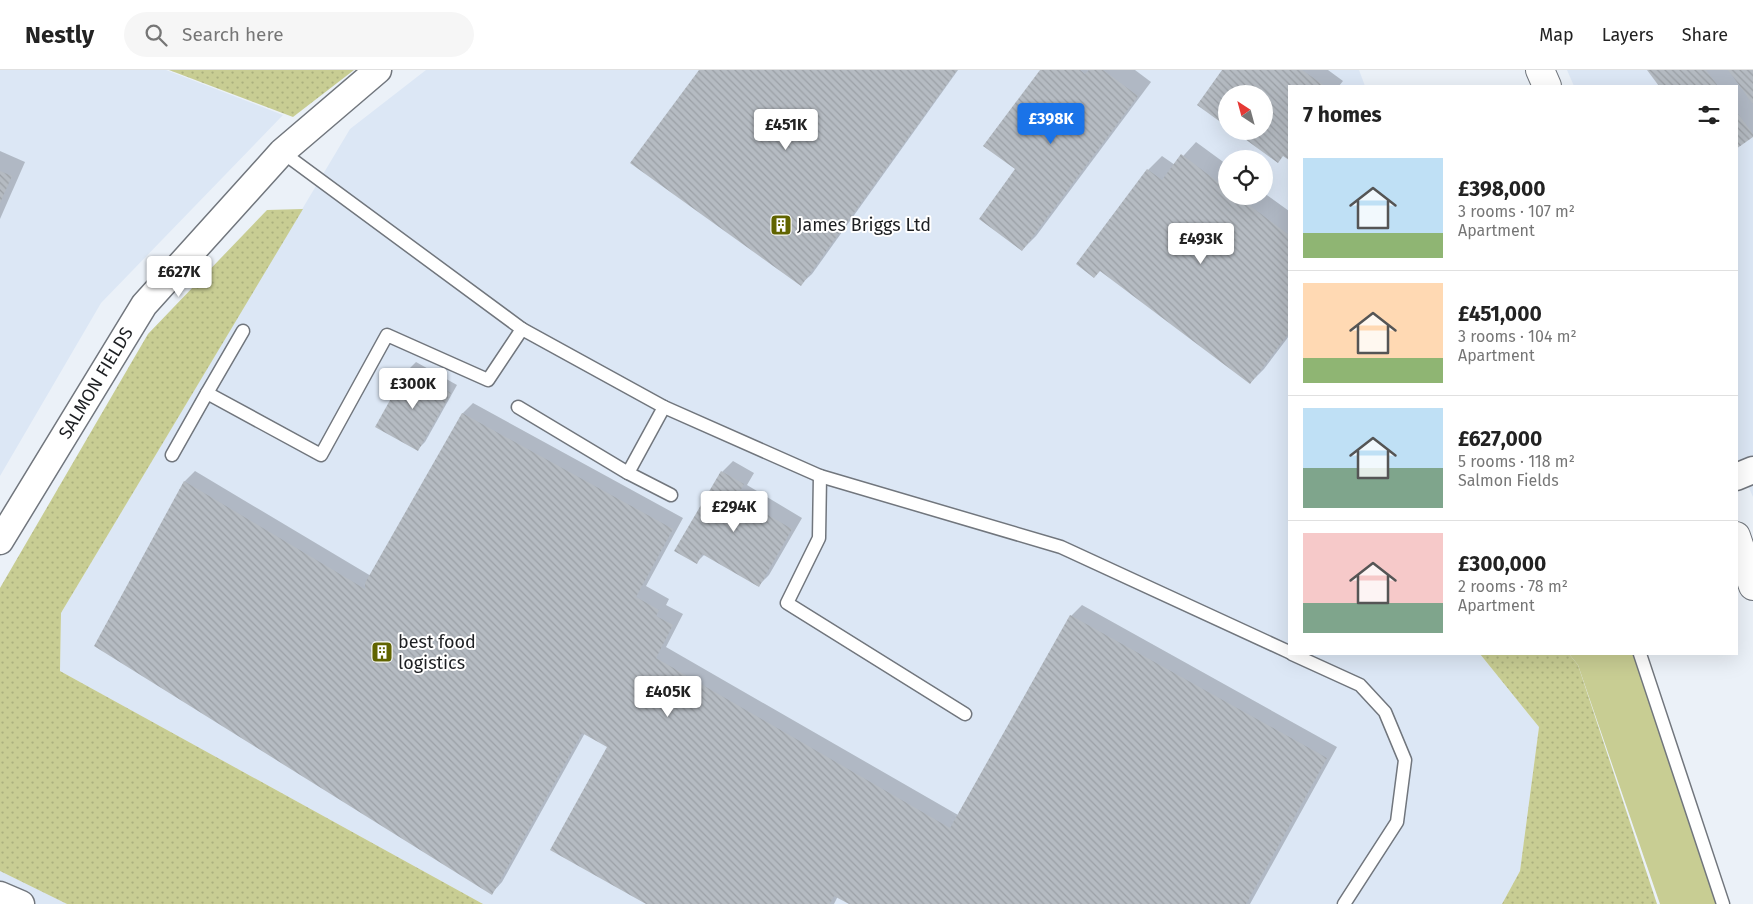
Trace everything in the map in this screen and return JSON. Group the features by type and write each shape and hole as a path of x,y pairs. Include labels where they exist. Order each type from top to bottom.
{"main road":[{"path":"1540,70 1547,85"},
{"path":"1738,542 1753,586"}],"street":[{"name":"SALMON FIELDS","path":"0,541 144,305 282,152 378,70"},
{"path":"1738,475 1753,470"},
{"path":"0,894 21,904"}],"lane":[{"path":"282,152 522,329 664,407 820,476 1061,548 1288,652"},
{"path":"207,393 321,456 387,335 488,380 522,329"},
{"path":"172,455 244,331"},
{"path":"518,407 628,473 671,496"},
{"path":"628,473 664,407"},
{"path":"820,476 819,538 787,603 965,714"},
{"path":"1294,655 1360,685 1384,712 1405,760 1397,822 1344,904"},
{"path":"1640,655 1723,904"}],"shaded area":[{"path":"0,70 166,70 283,115 101,303 0,476"},
{"path":"426,70 1359,70 1365,85 1288,85 1288,655 1481,655 1539,727 1520,871 1502,904 483,904 60,671 61,613 350,129"},
{"path":"1567,70 1753,70 1753,497 1738,463 1738,85 1574,85"},
{"path":"0,871 67,904 0,904"}],"green space":[{"path":"169,70 354,70 293,117"},
{"path":"303,209 61,613 60,671 483,904 67,904 0,871 0,588 148,334 267,210"},
{"path":"1481,655 1570,655 1578,665 1657,904 1502,904 1520,871 1539,727"},
{"path":"1570,655 1635,655 1723,904 1660,904 1578,665"}],"building":[{"name":"James Briggs Ltd","path":"699,70 957,70 801,286 630,163"},
{"path":"1040,70 1080,70 1085,74 1089,70 1103,70 1138,96 1022,251 979,219 1015,169 983,146"},
{"path":"1222,70 1302,70 1324,85 1288,85 1288,159 1283,156 1278,163 1273,159 1273,150 1260,150 1246,140 1273,140 1273,85 1218,85 1218,120 1197,105"},
{"path":"1647,70 1706,70 1717,85 1658,85"},
{"path":"1728,70 1753,70 1753,104"},
{"path":"1738,114 1753,134 1753,137 1738,148"},
{"path":"1181,154 1218,182 1218,205 1249,205 1288,234 1288,334 1250,384 1100,271 1094,278 1076,264 1147,169 1162,180"},
{"path":"0,171 12,176 0,203"},
{"path":"408,368 451,393 418,451 375,427"},
{"name":"best food logistics","path":"462,413 673,529 636,597 659,610 656,616 673,625 656,658 950,828 1070,615 1327,758 1246,904 849,904 834,896 830,904 646,904 550,850 607,747 582,733 492,895 94,646 184,481 365,589 365,583"},
{"path":"721,471 744,484 737,497 792,529 759,587 702,554 697,564 674,551"}],"place":[{"name":"James Briggs Ltd","path":"781,225"},
{"name":"best food logistics","path":"382,652"}]}
